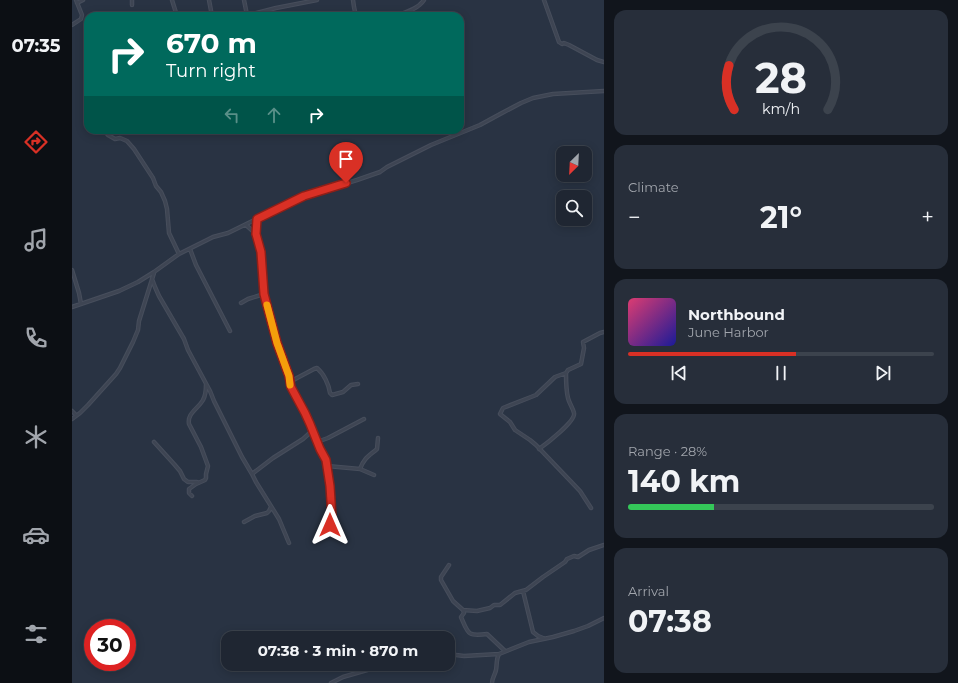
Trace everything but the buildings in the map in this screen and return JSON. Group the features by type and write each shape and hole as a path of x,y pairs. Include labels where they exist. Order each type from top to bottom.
{"street":[{"path":"72,25 81,19 82,15 77,1 83,0"},
{"path":"132,0 132,5"},
{"path":"172,0 176,12"},
{"path":"209,0 211,12"},
{"path":"244,0 246,12"},
{"path":"261,12 316,0"},
{"path":"353,0 355,12"},
{"path":"405,12 417,7 424,0"},
{"path":"544,0 559,42 573,46 597,60 604,62"},
{"path":"464,132 533,98 553,94 604,91"},
{"path":"107,134 127,141 153,178 156,186 162,192 167,209 169,233 179,254"},
{"path":"72,307 119,291 138,282 190,248 213,237 228,233 304,196 380,172 431,145 458,134"},
{"path":"257,219 256,234 261,252 264,294 277,343 289,376 291,387 299,400 326,460 330,486 332,517 330,525"},
{"path":"246,224 256,234"},
{"path":"190,248 196,265 230,331"},
{"path":"72,270 82,304"},
{"path":"72,419 88,405 120,368 138,330 139,320 154,272"},
{"path":"152,279 157,292 184,338 188,350 242,457 279,519 289,543"},
{"path":"241,303 264,294"},
{"path":"591,508 580,491 540,449 515,430 510,422 500,414 503,408 536,395 555,376 566,373 568,370 580,364 584,348 583,342 604,332"},
{"path":"290,382 317,368 324,378 332,396 343,392 351,385 358,384"},
{"path":"540,449 571,421 574,416 568,400 566,373"},
{"path":"192,496 189,493 189,489 205,480 208,466 205,455 188,420 192,412 203,402 206,384"},
{"path":"72,411 76,415"},
{"path":"317,442 328,438 364,419"},
{"path":"252,474 272,458 303,439 313,430"},
{"path":"360,469 364,460 377,449 378,438"},
{"path":"154,442 174,464 184,479 193,483 200,482"},
{"path":"327,466 360,469 374,475"},
{"path":"244,522 255,516 267,513 271,507"},
{"path":"448,565 441,577 441,580 453,601 463,610 477,611 490,608 494,605 500,605 510,596 529,588 566,562 567,559 574,556 578,557 589,550 604,545"},
{"path":"523,591 533,632 543,638"},
{"path":"463,610 464,613 461,616 466,629 470,634 476,636 487,634 505,651"},
{"path":"455,655 464,656 499,654 529,642 574,631 604,618"},
{"path":"492,683 497,657 499,654"},
{"path":"330,683 343,677 364,671"}],"slow traffic":[{"path":"267,305 277,343 289,376 290,385"}],"route":[{"path":"330,525 332,517 330,505 330,486 326,460 299,400 291,387 289,376 277,343 264,294 261,252 256,234 257,219 304,196 346,183"}]}
